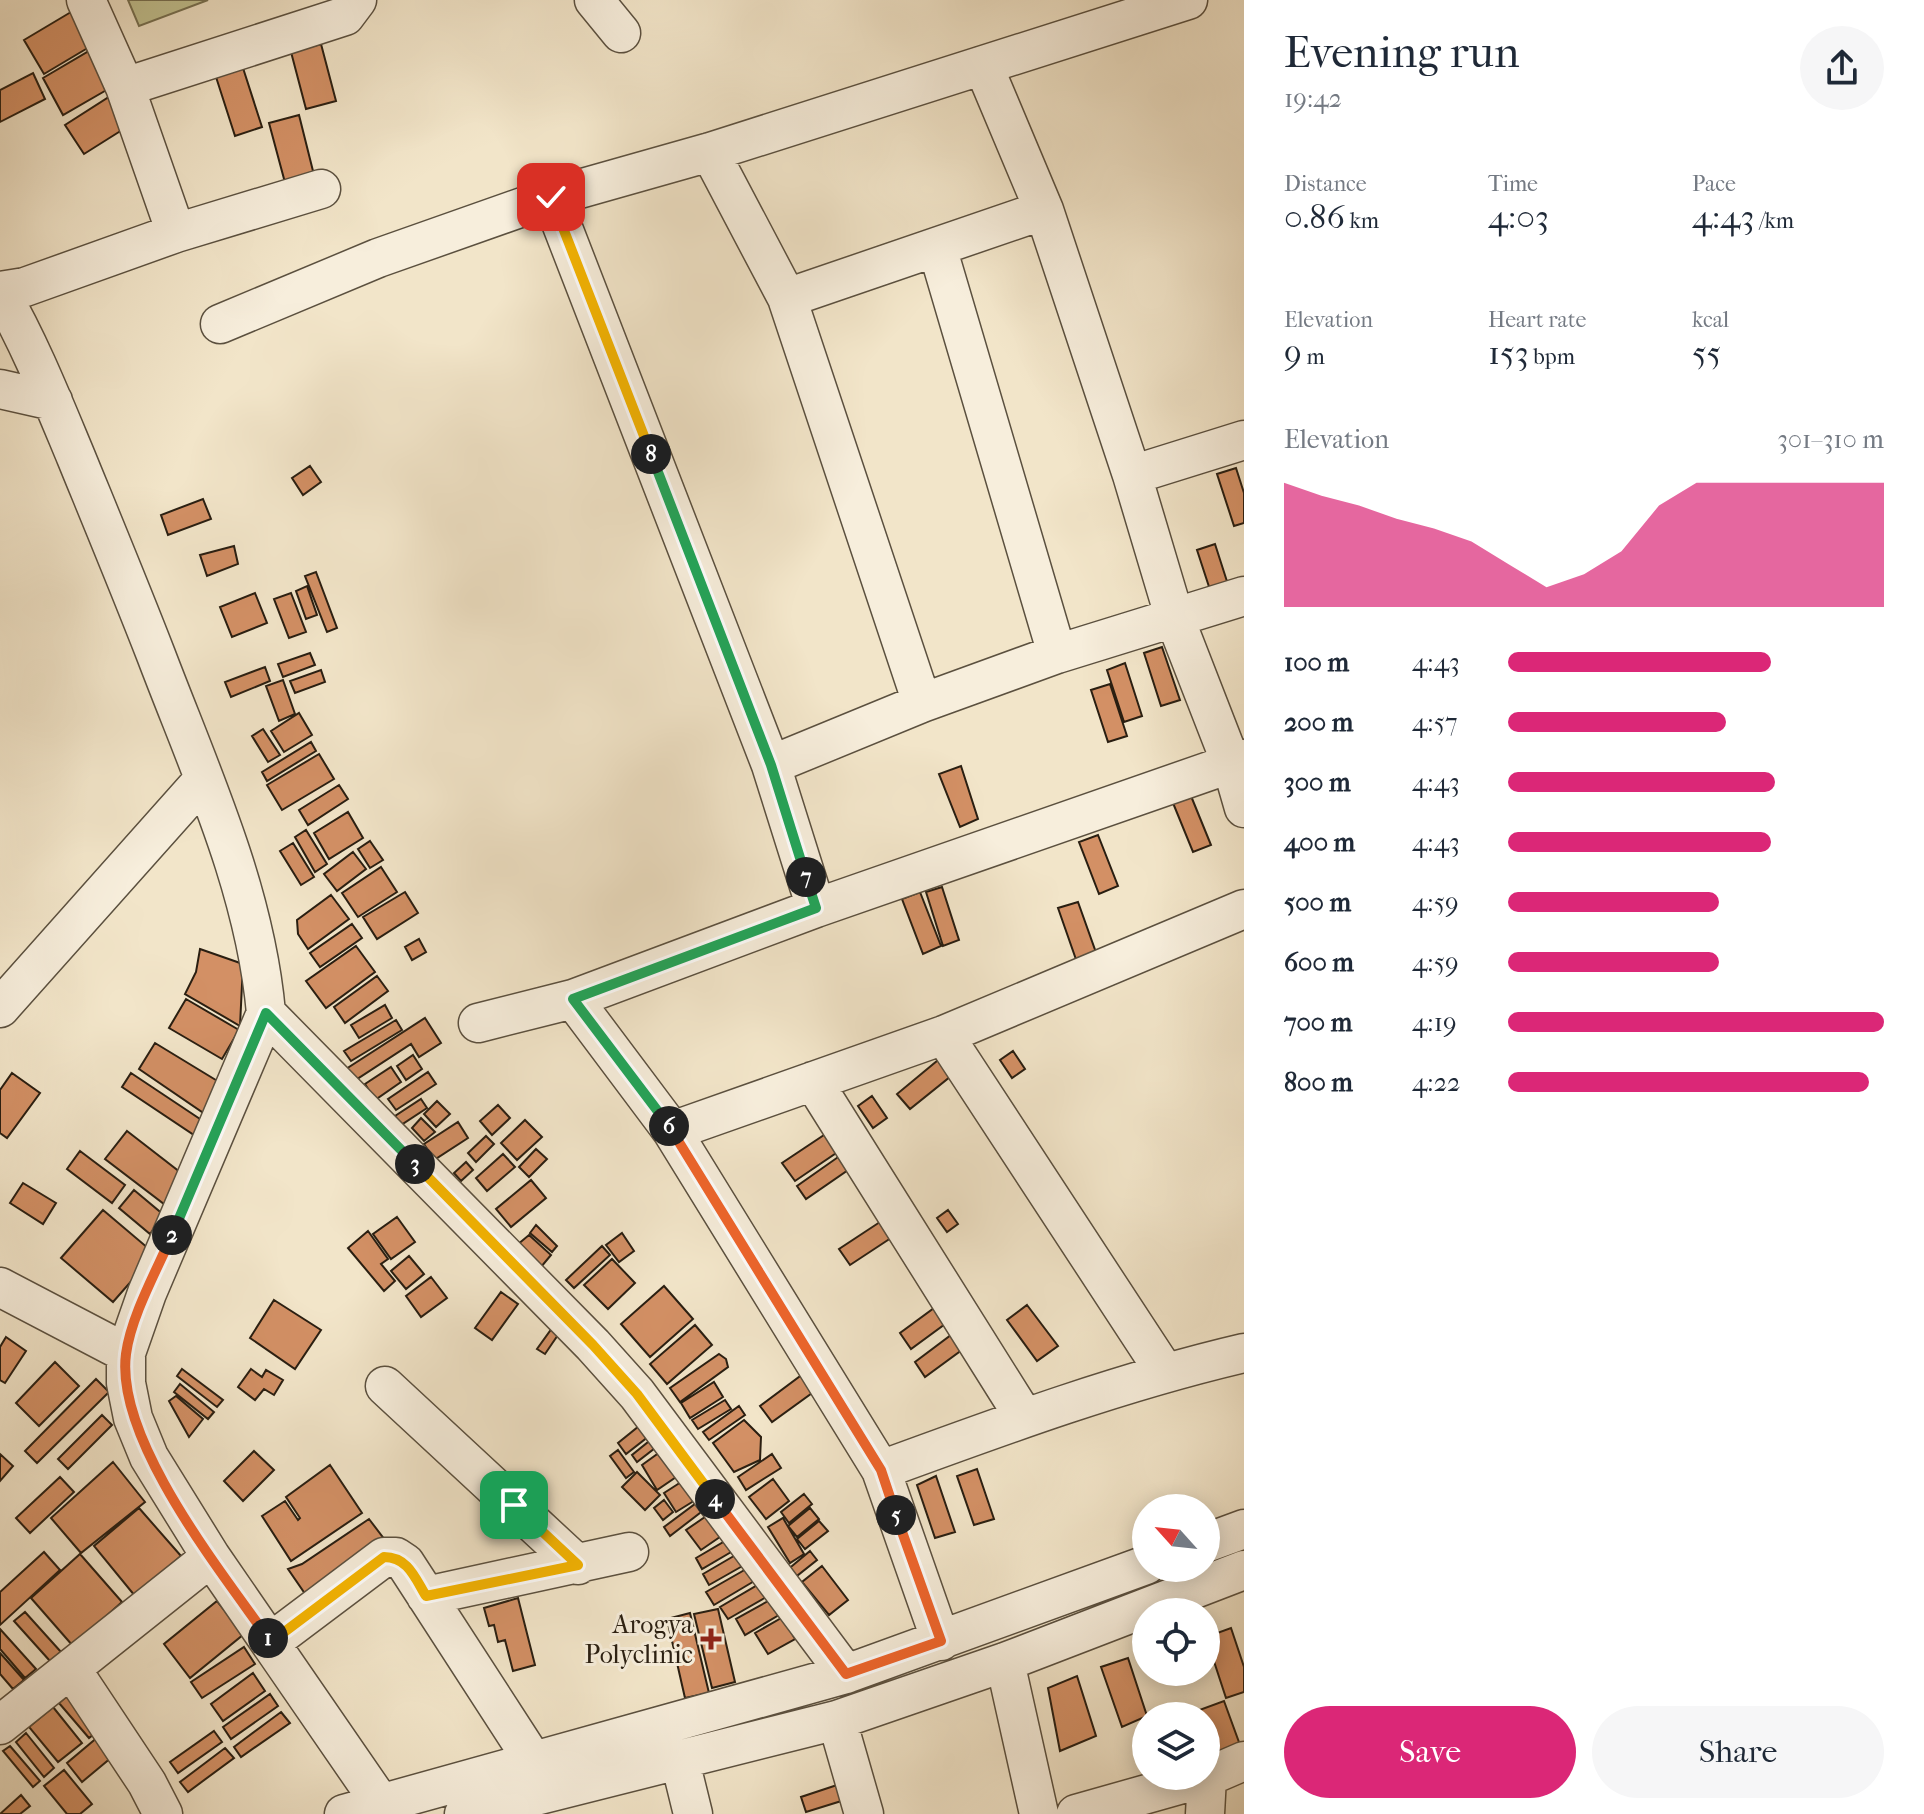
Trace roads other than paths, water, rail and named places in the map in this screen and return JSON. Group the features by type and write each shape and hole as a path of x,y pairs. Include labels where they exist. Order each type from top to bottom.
{"street":[{"path":"86,0 125,87 176,233"},
{"path":"125,87 345,16 357,0"},
{"path":"594,0 621,33"},
{"path":"220,324 378,258 551,197 710,152 1188,0"},
{"path":"983,65 1044,210 1132,475 1175,619 1238,761 1244,808"},
{"path":"710,152 787,298 922,703"},
{"path":"321,189 176,233 25,287 0,292 53,401 126,576 204,779 255,933 266,1013 147,1293 126,1353 126,1383 133,1418 149,1457 211,1557 384,1808"},
{"path":"551,197 771,765 816,908"},
{"path":"787,298 1044,210"},
{"path":"937,247 1057,654"},
{"path":"0,389 53,401"},
{"path":"1132,475 1244,440"},
{"path":"771,765 922,703 1057,654 1244,596"},
{"path":"478,1023 573,999 816,908 1238,761"},
{"path":"0,1008 204,779"},
{"path":"672,1131 944,1035 1244,909"},
{"path":"573,999 672,1131 881,1470 941,1641"},
{"path":"266,1013 593,1345 637,1394 846,1674"},
{"path":"944,1035 1164,1371"},
{"path":"813,1081 1024,1417"},
{"path":"0,1287 126,1353"},
{"path":"881,1470 1024,1417 1164,1371 1244,1353"},
{"path":"385,1386 578,1565"},
{"path":"1220,1538 1244,1529"},
{"path":"426,1596 629,1552"},
{"path":"0,1725 211,1557"},
{"path":"271,1642 384,1557 396,1557 405,1563 532,1759"},
{"path":"344,1814 384,1808 532,1759 846,1674 1132,1570"},
{"path":"464,1814 581,1802 680,1761 837,1720 1005,1662 1244,1570"},
{"path":"1005,1662 1039,1814"},
{"path":"72,1670 147,1783 163,1814"},
{"path":"837,1720 864,1814"},
{"path":"680,1761 693,1814"},
{"path":"1076,1814 1206,1796 1244,1761"}],"place":[{"name":"Arogya Polyclinic","path":"711,1639"}]}
